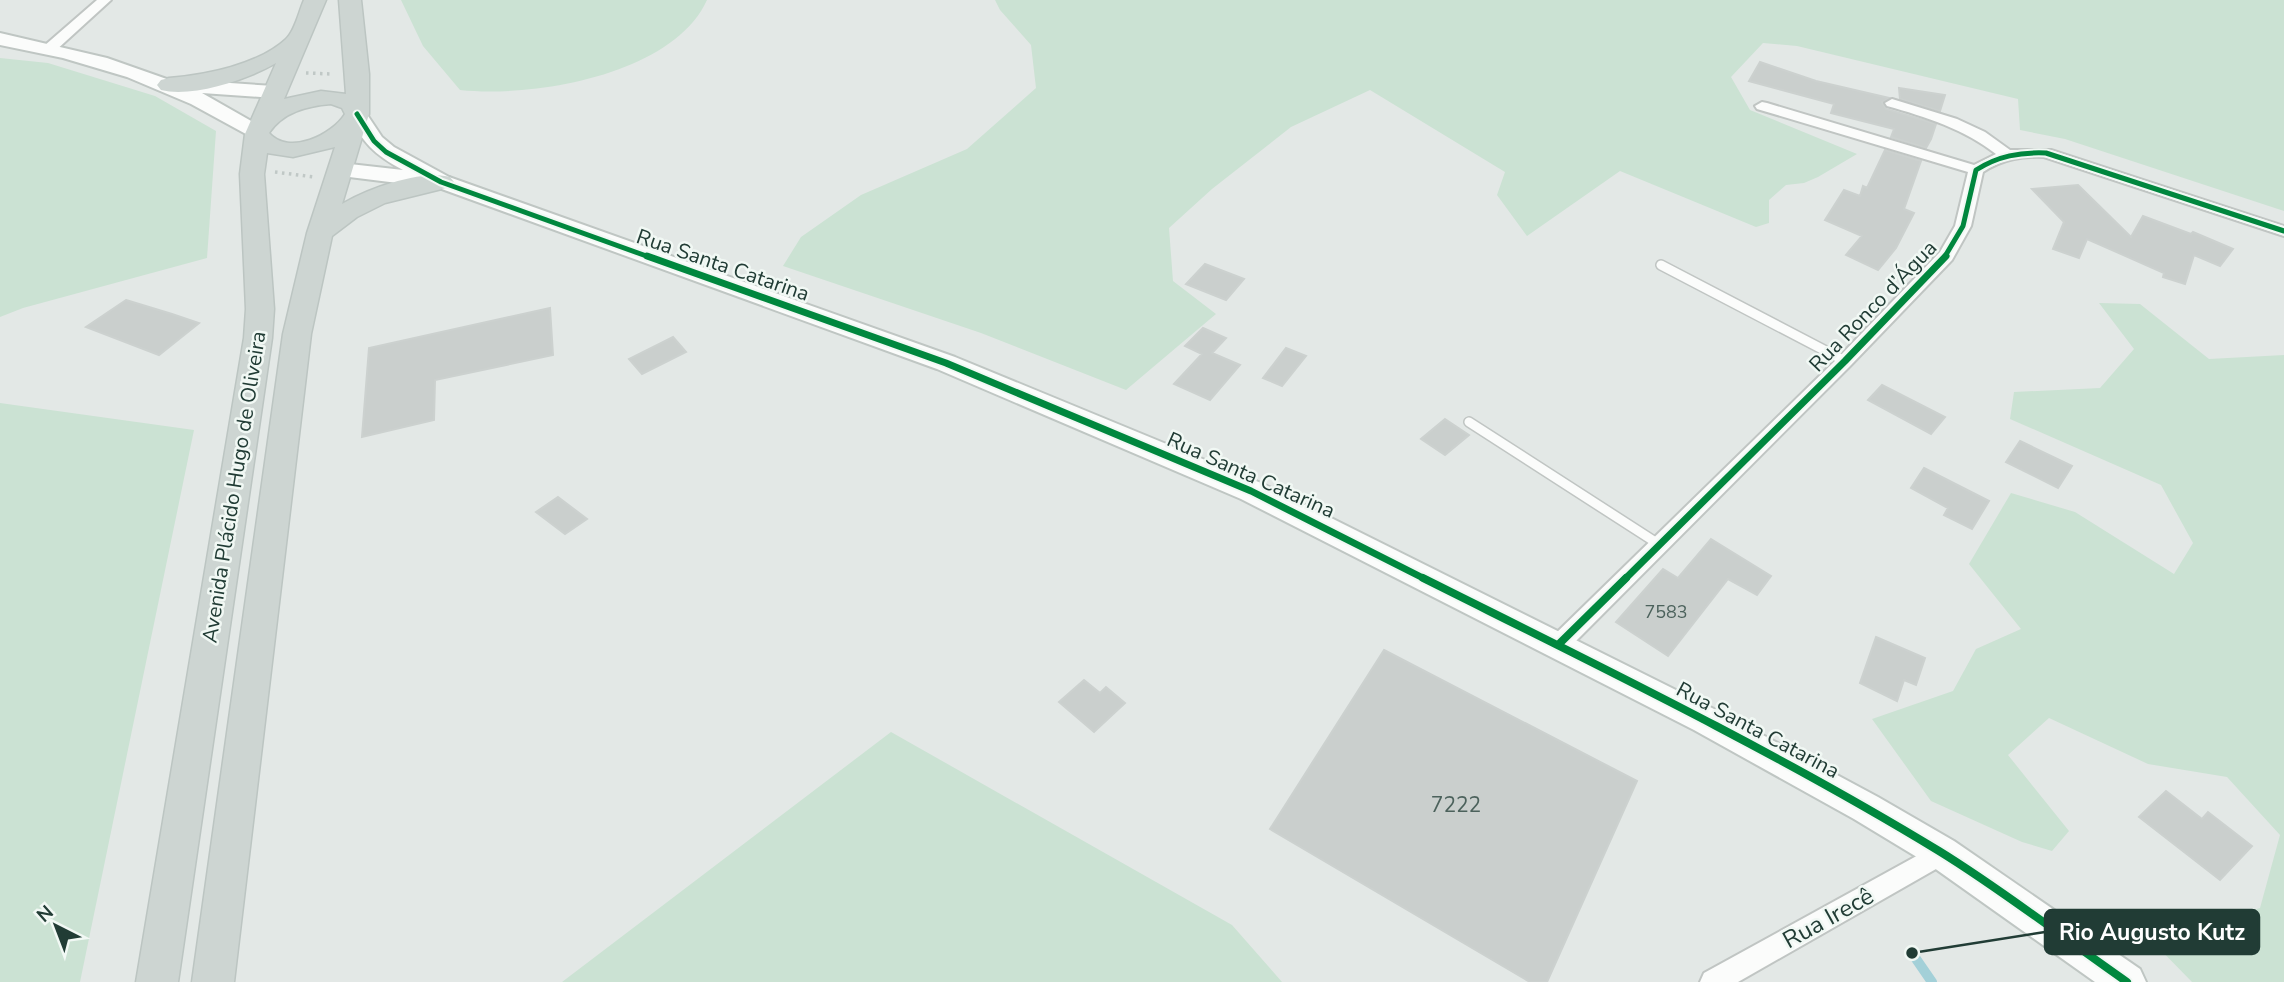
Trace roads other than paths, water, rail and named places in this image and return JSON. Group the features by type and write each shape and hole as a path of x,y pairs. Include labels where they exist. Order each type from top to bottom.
{"main road":[{"name":"Avenida Plácido Hugo de Oliveira","path":"157,982 258,338 260,310 252,174 268,141 274,92 315,0"},
{"name":"Avenida Plácido Hugo de Oliveira","path":"213,982 298,334 320,233 357,114 358,74 350,0"},
{"path":"169,85 202,83 236,74 256,67 295,43"},
{"name":"Rua Santa Catarina","path":"274,92 332,97"},
{"path":"332,97 351,103 357,114 347,130 323,144 292,150 268,141 267,118 289,105 332,97"},
{"name":"Rua Santa Catarina","path":"268,141 341,170"},
{"path":"320,233 340,215 358,204 391,191 441,182"}],"street":[{"path":"49,49 105,0"},
{"name":"Rua Santa Catarina","path":"0,40 49,49 169,85 214,105 268,141"},
{"name":"Rua Santa Catarina","path":"169,85 274,92"},
{"path":"1892,103 1964,126 1988,139 2006,154"},
{"path":"1762,106 1976,170 1989,160 2026,151 2073,160 2284,231"},
{"name":"Rua Santa Catarina","path":"357,114 374,141 386,152 441,182 649,259 946,363 1251,491 1705,720 1866,808 1942,853 2127,982"},
{"name":"Rua Santa Catarina","path":"341,170 441,182"},
{"name":"Rua Ronco d’Água","path":"1558,645 1845,361 1959,240 1967,221 1976,170"},
{"name":"Rua Irecê","path":"1713,982 1942,853"}],"lane":[{"path":"1661,265 1845,361"},
{"path":"1469,422 1660,545"}],"waterway":[{"path":"1912,953 1932,982"}],"place":[{"name":"Rio Augusto Kutz","path":"1912,953"}]}
